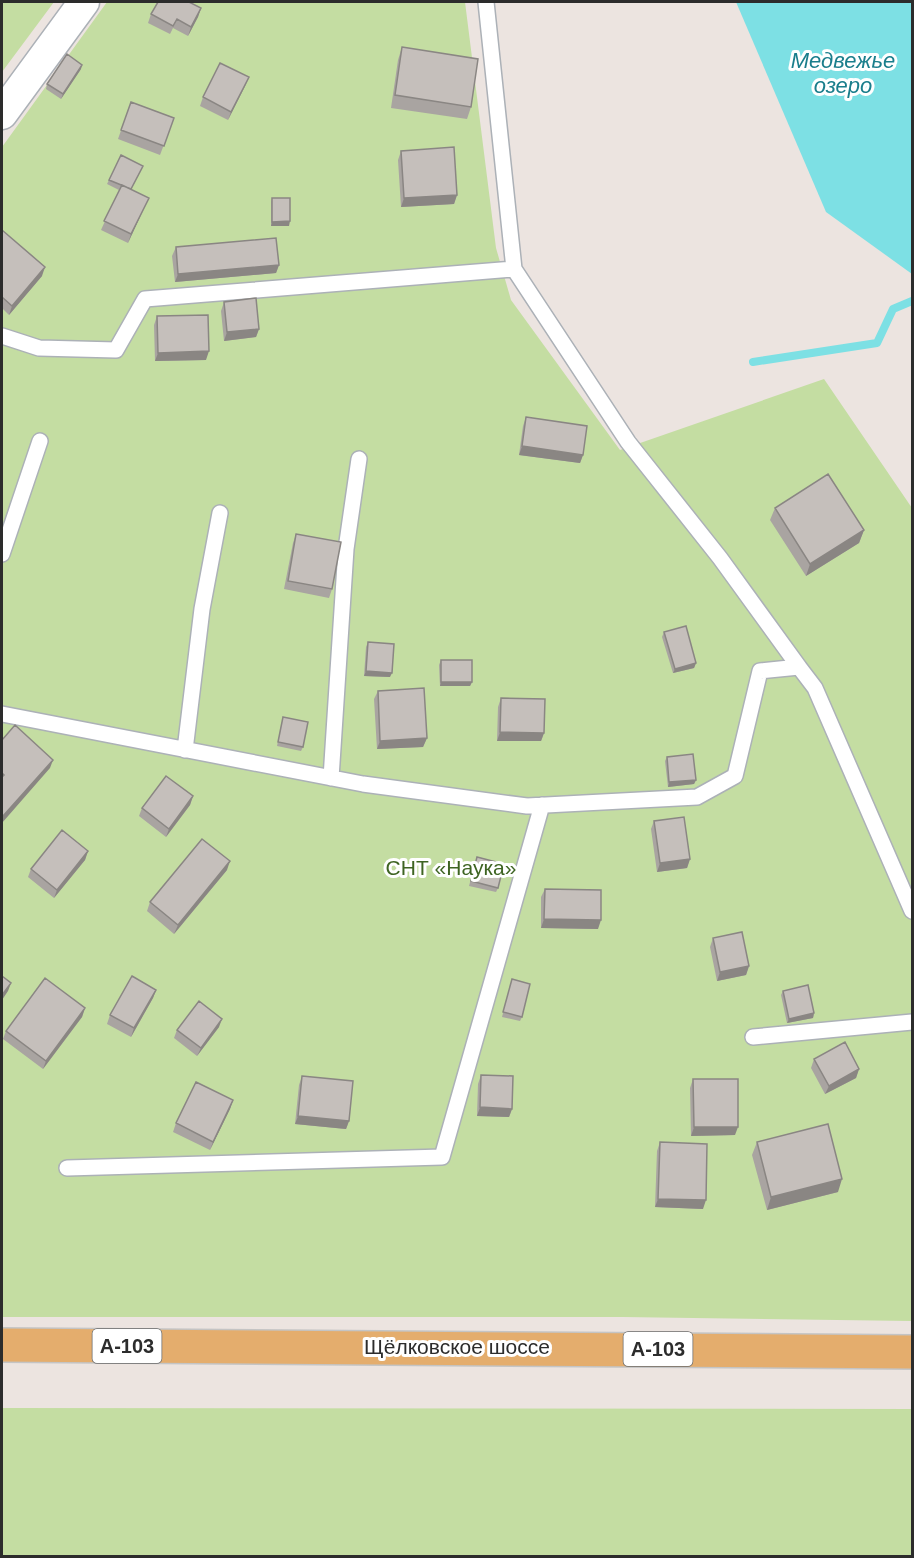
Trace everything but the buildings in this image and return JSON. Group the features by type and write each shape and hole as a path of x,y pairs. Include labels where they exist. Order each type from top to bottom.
{"main road":[{"name":"Щёлковское шоссе","path":"2,1345 912,1352"}],"street":[{"path":"2,114 84,2"}],"lane":[{"path":"486,2 514,269 628,442 720,558 815,688 912,911"},
{"path":"2,336 39,348 116,350 145,300 514,269"},
{"path":"2,554 40,441"},
{"path":"331,778 346,549 359,459"},
{"path":"185,750 202,609 220,513"},
{"path":"2,714 331,778 515,805 542,806 698,797 735,776 760,671 799,667"},
{"path":"66,1167 442,1157 542,806"},
{"path":"753,1037 912,1022"}],"green space":[{"path":"2,2 54,2 2,72"},
{"name":"СНТ «Наука»","path":"107,2 465,2 496,248 511,300 620,450 824,379 912,508 912,1321 623,1317 2,1317 2,147"},
{"path":"2,1408 912,1409 912,1556 2,1556"}],"water":[{"name":"Медвежье озеро","path":"736,2 912,2 912,274 826,212"}],"waterway":[{"path":"753,362 877,343 893,309 912,301"}]}
